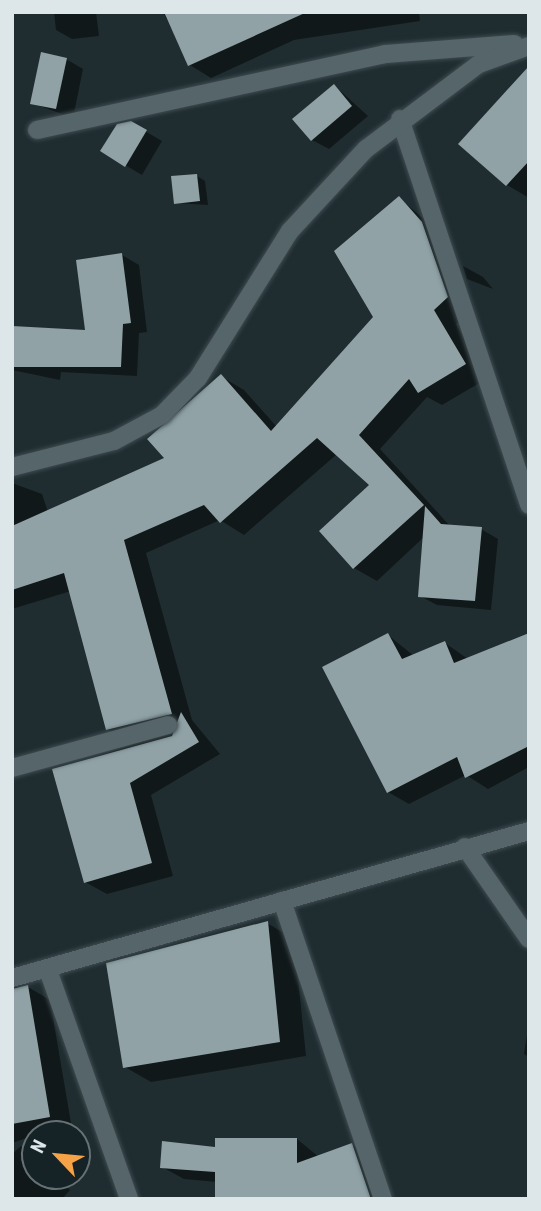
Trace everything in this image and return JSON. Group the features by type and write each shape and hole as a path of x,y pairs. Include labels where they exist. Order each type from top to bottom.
{"street":[{"path":"12,467 114,442 162,415 198,378 290,232 400,119 479,64 529,45"},
{"path":"37,130 385,54 529,45"},
{"path":"400,119 529,505"},
{"path":"12,768 169,725"},
{"path":"12,978 48,971 465,847 529,831"},
{"path":"465,847 529,939"},
{"path":"282,901 383,1199"},
{"path":"48,971 129,1199"}],"building":[{"path":"164,12 307,12 188,66"},
{"path":"41,52 67,58 56,109 30,104"},
{"path":"529,66 529,161 506,186 458,144"},
{"path":"334,84 352,106 311,141 292,119"},
{"path":"131,121 147,130 125,167 100,151 117,124"},
{"path":"197,174 200,201 174,204 171,176"},
{"path":"399,196 422,222 448,297 434,310 466,364 418,393 409,379 359,435 424,505 353,569 319,531 369,485 317,438 220,523 204,505 124,540 172,714 106,730 64,573 12,590 12,526 164,458 147,439 221,374 271,431 373,317 334,251"},
{"path":"122,253 131,323 123,324 121,367 12,367 12,326 85,330 76,260"},
{"path":"425,506 441,524 482,527 475,601 418,597"},
{"path":"388,633 402,659 445,641 454,663 529,633 529,746 465,778 457,757 387,793 322,667"},
{"path":"181,712 199,742 130,783 152,863 84,883 52,769 172,736"},
{"path":"268,921 280,1042 123,1068 106,963"},
{"path":"28,985 50,1117 21,1120 21,1122 12,1124 12,989"},
{"path":"215,1138 297,1138 297,1163 352,1143 371,1199 215,1199 215,1172 160,1168 162,1141 215,1147"}]}
